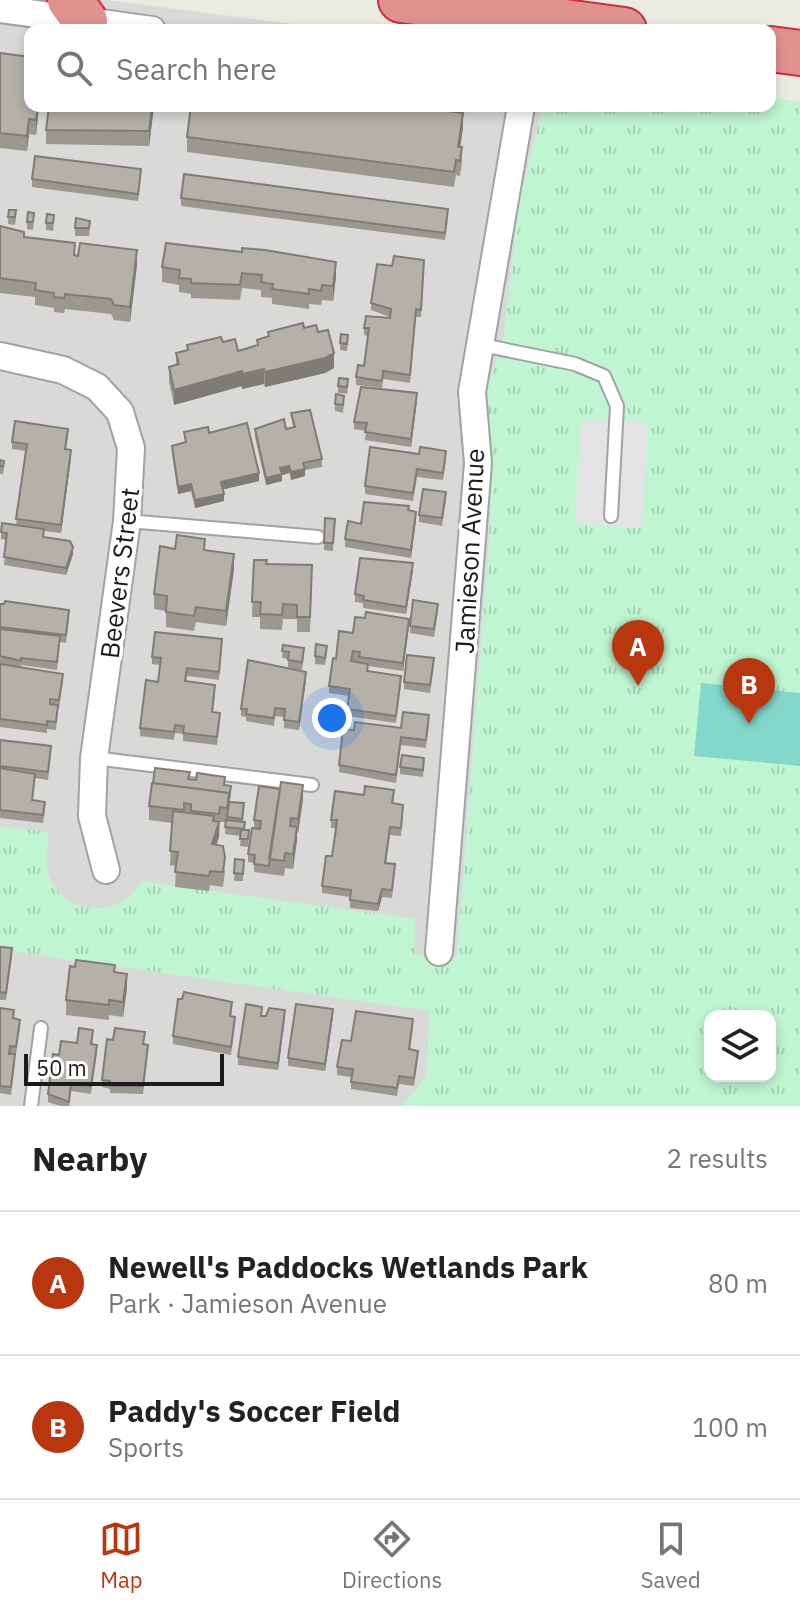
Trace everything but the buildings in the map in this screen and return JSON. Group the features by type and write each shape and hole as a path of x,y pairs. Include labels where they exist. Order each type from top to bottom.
{"highway":[{"path":"401,0 566,24"},
{"path":"776,50 800,53"}],"street":[{"path":"0,9 78,10 130,24"},
{"name":"Jamieson Avenue","path":"439,952 478,463 472,392 520,112"},
{"name":"Beevers Street","path":"0,356 63,370 112,400 124,423 131,448 127,521 94,758 92,816 106,870"}],"lane":[{"path":"482,345 575,364 604,376 617,406 611,516"},
{"path":"127,521 318,537"},
{"path":"94,758 312,785"},
{"path":"31,1106 41,1028"}],"shaded area":[{"path":"0,0 106,0 293,24 24,24 24,112 542,112 519,202 504,336 487,388 491,512 457,957 436,955 443,1106 0,1106"},
{"path":"581,419 648,423 642,528 575,524"},
{"path":"701,683 800,693 800,766 694,756"}],"green space":[{"path":"776,98 800,102 800,1106 402,1106 426,1077 430,1011 17,952 0,943 0,826 49,832 46,863 51,881 71,902 83,907 110,907 133,893 141,881 415,919 414,954 457,957 491,512 487,388 504,336 519,202 542,112 776,112"}],"place":[{"name":"Newell's Paddocks Wetlands Park","path":"638,686"},
{"name":"Paddy's Soccer Field","path":"749,724"}]}
